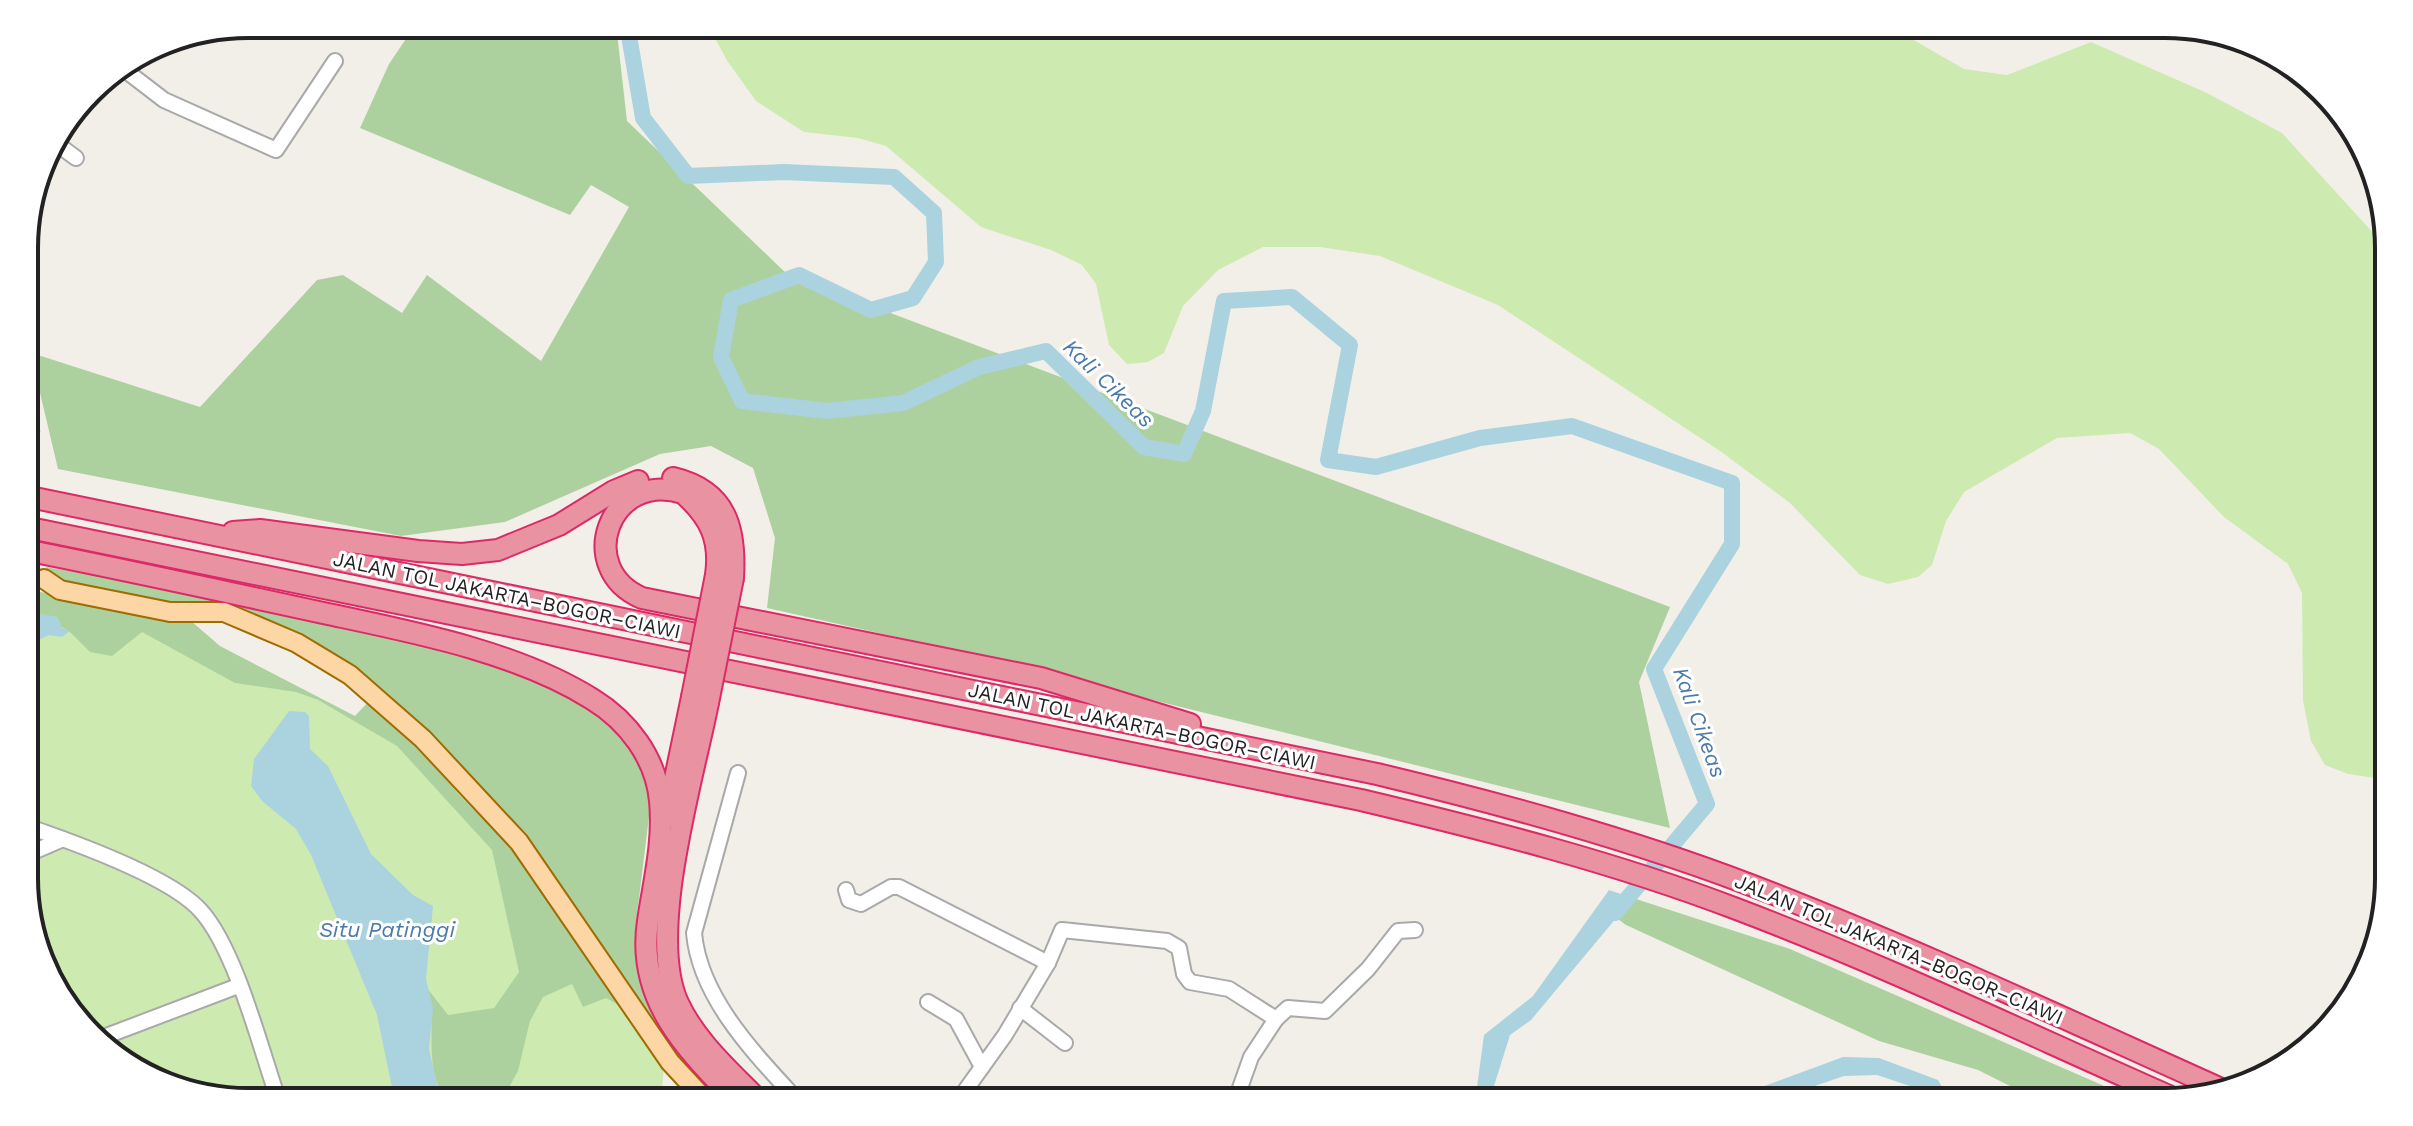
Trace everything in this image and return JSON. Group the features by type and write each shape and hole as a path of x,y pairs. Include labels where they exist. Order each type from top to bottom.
{"highway":[{"path":"209,534 260,530 462,554 498,550 559,525 631,483 655,477 676,478 695,485 715,500 734,536 700,700 665,929 667,966 687,1021 747,1088"},
{"path":"724,576 713,528 683,493 649,490 623,502 616,510 608,531 608,560 615,578 630,593 642,598 1041,678 1303,759"},
{"name":"JALAN TOL JAKARTA–BOGOR–CIAWI","path":"38,499 1303,759 1494,802 1592,831 1848,923 2209,1083"},
{"name":"JALAN TOL JAKARTA–BOGOR–CIAWI","path":"38,530 1361,800 1573,855 1688,892 1840,951 2151,1088"},
{"path":"38,553 431,637 561,684 592,699 620,721 643,749 656,775 662,841"},
{"path":"700,700 662,841 647,925 651,983 672,1030 725,1088"}],"main road":[{"path":"44,579 60,590 170,612 224,612 297,643 350,675 423,739 519,842 670,1062 694,1088"}],"street":[{"path":"130,74 164,100 276,150 335,61"},
{"path":"63,149 76,158"},
{"path":"738,773 694,933 696,954 706,984 764,1064 786,1088"},
{"path":"38,830 172,889 200,910 218,936 274,1088"},
{"path":"38,850 63,839"},
{"path":"846,890 849,900 861,904 891,887 899,887 1048,963"},
{"path":"967,1088 1020,1008 1048,963 1060,934 1066,929 1156,938 1179,948 1184,974 1190,982 1229,989 1276,1019"},
{"path":"1240,1088 1251,1057 1276,1019 1288,1008 1325,1011 1368,969 1398,931 1415,930"},
{"path":"109,1035 238,986"},
{"path":"928,1002 956,1019 982,1067"},
{"path":"1020,1008 1065,1043"}],"green space":[{"path":"407,38 618,38 627,121 787,274 1670,607 1639,682 1670,828 910,640 767,608 775,538 753,468 711,446 660,454 505,522 401,536 58,469 38,384 38,357 200,407 317,280 343,275 402,313 427,275 541,361 629,207 591,185 570,215 360,128 389,64"},
{"path":"715,38 1910,38 1964,69 2007,75 2091,42 2207,93 2282,133 2374,234 2375,778 2348,774 2325,765 2311,741 2303,700 2302,593 2288,564 2224,517 2159,449 2130,433 2057,438 1964,492 1946,521 1932,565 1918,577 1888,584 1860,575 1790,503 1720,451 1498,305 1380,256 1320,247 1263,247 1218,270 1183,306 1164,353 1148,362 1127,364 1109,345 1096,284 1082,265 1051,250 981,227 886,146 858,138 804,132 756,101"},
{"path":"46,567 219,596 464,649 593,706 633,741 652,792 636,923 645,997 673,1048 708,1088 702,1088 670,1049 558,884 322,650 191,611 52,581"},
{"path":"38,592 191,621 220,646 355,716 370,700 411,737 460,796 508,844 633,1013 606,998 583,1007 572,984 543,997 530,1021 518,1071 509,1088 439,1088 432,1060 427,988 448,1015 494,1008 519,972 492,850 397,746 318,700 296,692 235,683 142,632 112,656 90,652 70,632 41,614 38,616"},
{"path":"62,601 318,700 363,725 409,733 525,865 664,1066 662,1088 221,1086 180,1077 143,1060 120,1045 81,1006 66,983 45,932 38,878 38,613"},
{"path":"1633,898 1790,949 2109,1088 2014,1088 1978,1070 1879,1041 1618,919"}],"water":[{"path":"38,616 58,617 62,628 70,631 62,637 49,635 38,640"},
{"name":"Situ Patinggi","path":"289,711 305,712 309,716 310,749 328,766 371,854 413,895 433,906 426,979 433,1008 429,1049 439,1088 392,1088 377,1015 311,855 296,829 262,801 251,786 254,759"},
{"path":"1609,890 1633,898 1531,1020 1510,1035 1493,1088 1477,1088 1484,1035 1533,996"},
{"path":"1843,1057 1879,1058 1938,1080 1943,1088 1916,1088 1877,1075 1844,1076 1809,1088 1759,1088"}],"waterway":[{"name":"Kali Cikeas","path":"629,38 643,118 688,176 784,172 894,177 934,213 936,262 913,298 871,310 799,275 731,300 721,357 742,401 827,411 903,403 979,367 1046,351 1144,447 1184,454 1203,411 1224,301 1292,297 1350,345 1328,460 1376,467 1480,438 1572,426 1732,483 1732,544 1654,669 1707,804 1615,913"}],"tunnel":[{"path":"38,561 44,579"}]}
